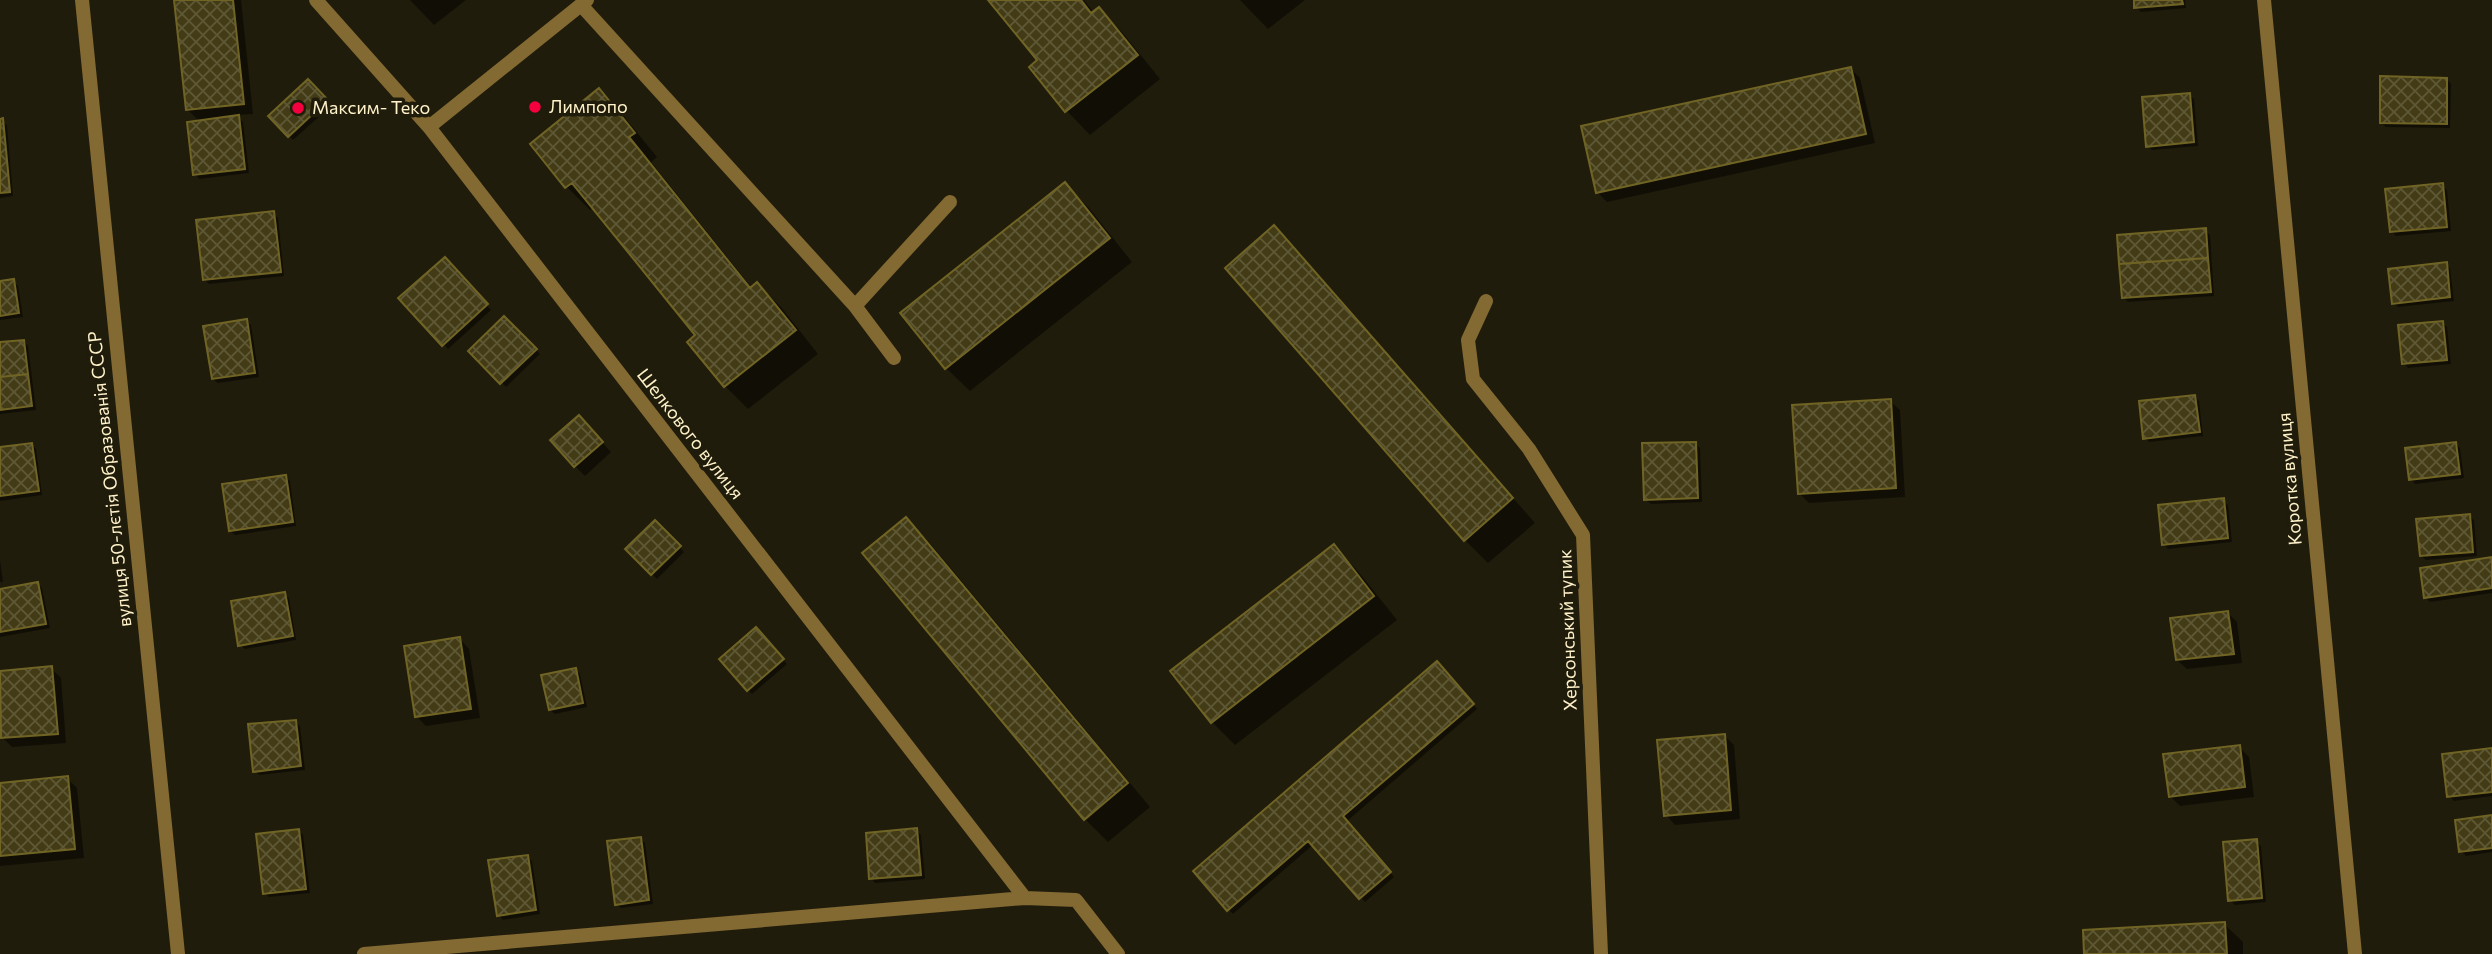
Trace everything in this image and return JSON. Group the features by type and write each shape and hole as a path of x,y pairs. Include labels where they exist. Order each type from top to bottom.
{"street":[{"name":"вулиця 50-лєтія Образованія СССР","path":"82,0 178,954"},
{"name":"Шелкового вулиця","path":"316,0 429,127 1025,898"},
{"name":"Коротка вулиця","path":"2264,0 2355,954"},
{"path":"429,127 584,2 855,306 894,358"},
{"path":"855,306 950,202"},
{"name":"Херсонський тупик","path":"1486,301 1468,340 1473,379 1529,449 1583,535 1601,954"},
{"path":"364,954 1025,898 1076,900 1118,954"}],"building":[{"path":"174,0 233,0 244,104 186,110"},
{"path":"988,0 1081,0 1091,13 1099,7 1138,55 1065,112 1029,67 1037,60"},
{"path":"2134,0 2182,0 2183,4 2134,8"},
{"path":"1851,67 1866,134 1596,193 1581,126"},
{"path":"2380,76 2447,78 2447,124 2380,123"},
{"name":"Максим- Теко","path":"308,79 328,100 288,137 268,116"},
{"path":"599,88 635,133 629,137 750,288 757,282 796,330 724,387 687,342 695,335 572,183 565,188 530,144"},
{"path":"2190,93 2194,142 2146,147 2142,97"},
{"path":"239,115 245,169 193,175 187,122"},
{"path":"3,118 10,192 0,193 0,119"},
{"path":"1065,182 1110,238 945,369 900,313"},
{"path":"2443,183 2447,227 2390,232 2385,189"},
{"path":"274,211 281,272 203,280 196,220"},
{"path":"1274,225 1513,498 1464,541 1225,268"},
{"path":"2206,228 2208,258 2119,264 2117,235"},
{"path":"445,257 488,304 442,346 398,298"},
{"path":"2208,258 2211,292 2122,298 2119,264"},
{"path":"2447,262 2450,297 2392,304 2388,269"},
{"path":"14,279 19,313 0,316 0,281"},
{"path":"504,316 537,349 500,384 468,351"},
{"path":"247,319 255,373 212,379 203,326"},
{"path":"2443,321 2447,360 2402,364 2398,325"},
{"path":"24,340 28,374 0,377 0,342"},
{"path":"28,374 32,406 0,410 0,377"},
{"path":"2195,395 2200,432 2143,439 2139,401"},
{"path":"1891,399 1896,488 1798,494 1792,405"},
{"path":"579,415 603,442 574,467 550,440"},
{"path":"1696,442 1698,498 1644,500 1642,443"},
{"path":"2456,442 2460,474 2409,480 2405,448"},
{"path":"32,443 39,491 0,496 0,447"},
{"path":"286,475 293,522 229,531 222,484"},
{"path":"2224,498 2228,538 2162,545 2158,505"},
{"path":"2470,514 2473,552 2420,556 2416,519"},
{"path":"906,517 1128,783 1084,820 862,553"},
{"path":"655,520 681,546 651,575 625,549"},
{"path":"1334,544 1374,596 1211,723 1170,671"},
{"path":"2492,557 2492,588 2424,598 2420,568"},
{"path":"38,582 46,624 0,632 0,589"},
{"path":"285,592 293,636 238,646 231,601"},
{"path":"2228,611 2234,654 2176,660 2170,618"},
{"path":"756,627 784,659 747,691 719,659"},
{"path":"460,637 471,709 415,717 404,646"},
{"path":"1437,661 1474,704 1343,816 1391,872 1359,899 1308,841 1227,911 1193,871"},
{"path":"52,666 58,734 1,738 0,671"},
{"path":"576,668 583,703 549,710 541,675"},
{"path":"296,720 301,766 253,772 248,724"},
{"path":"1725,734 1731,810 1664,816 1657,740"},
{"path":"2240,745 2245,787 2169,797 2163,754"},
{"path":"2492,748 2492,792 2447,797 2442,754"},
{"path":"68,776 75,849 0,856 0,783"},
{"path":"2492,815 2492,848 2459,852 2455,820"},
{"path":"917,828 921,875 869,879 866,833"},
{"path":"299,829 306,889 263,894 256,834"},
{"path":"641,837 649,900 615,905 607,841"},
{"path":"2257,839 2262,898 2228,901 2223,842"},
{"path":"528,855 536,910 497,916 488,860"},
{"path":"2225,922 2227,954 2084,954 2083,930"}],"place":[{"name":"Лимпопо","path":"535,107"},
{"name":"Максим- Теко","path":"298,108"}]}
